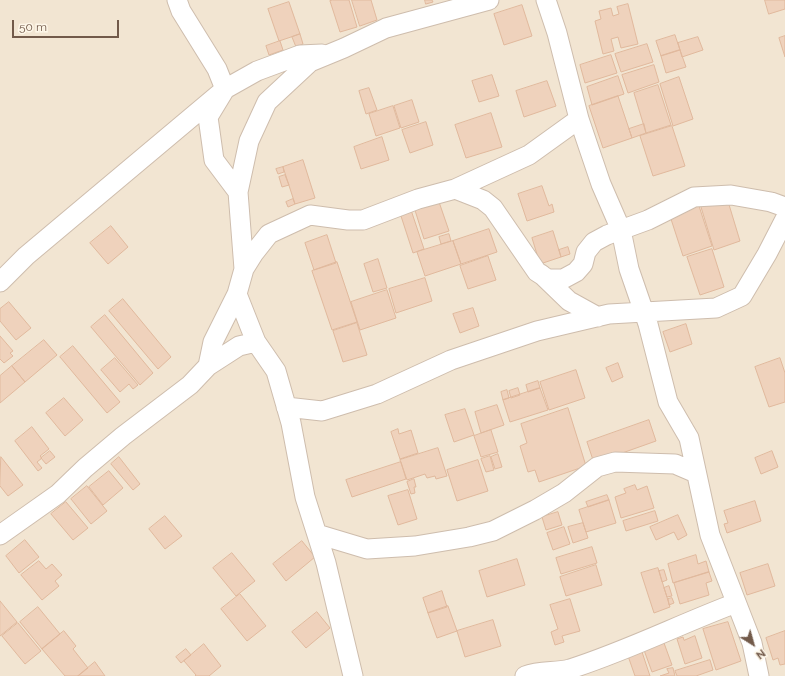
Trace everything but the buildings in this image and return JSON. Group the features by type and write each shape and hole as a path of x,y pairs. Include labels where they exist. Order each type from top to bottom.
{"street":[{"path":"178,0 181,11 217,69 225,89"},
{"path":"244,269 238,192 249,141 267,102 310,62 386,28 490,0"},
{"path":"546,0 557,33 579,119 601,184 621,230 629,269 648,324 668,402 690,438 696,473 710,534 752,644 759,676"},
{"path":"0,282 26,256 225,89 257,71 300,55 331,53"},
{"path":"225,89 208,117 214,160 238,192"},
{"path":"208,366 213,342 237,294 244,269 269,234 310,215 348,220 363,220 418,199 455,189 529,154 579,119"},
{"path":"455,189 483,200 493,208 537,272 569,301 598,317"},
{"path":"540,274 548,279 563,279 576,272 583,264 586,252 594,242 607,235 648,220 694,197 731,195 771,202 785,207"},
{"path":"286,407 322,411 377,394 451,360 537,330 609,314 716,308 742,296 767,254 785,219"},
{"path":"237,294 256,342 276,371 291,422 305,497 326,562 353,676"},
{"path":"0,535 58,494 85,468 123,436 190,385 208,366 239,346 256,342"},
{"path":"317,534 367,549 415,546 468,538 493,531 535,510 564,493 597,468 615,462 675,464 696,473"},
{"path":"525,676 536,672 568,670 635,646 694,619 736,603"}],"shaded area":[{"path":"0,0 785,0 785,676 0,676"}]}
